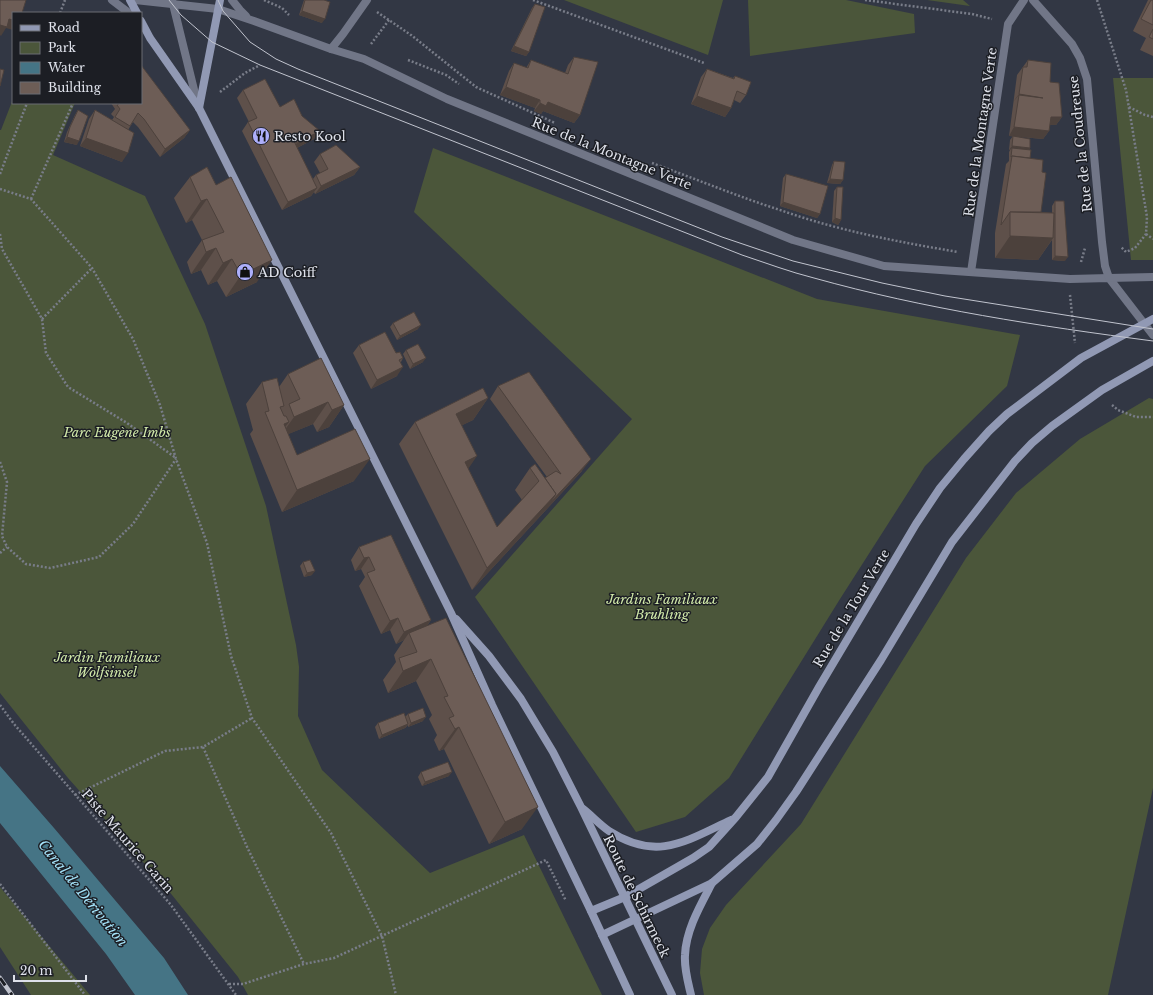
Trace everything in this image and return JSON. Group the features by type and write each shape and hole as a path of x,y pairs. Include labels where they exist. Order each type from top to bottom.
{"main road":[{"path":"130,0 136,12"},
{"path":"199,108 220,0"},
{"path":"142,23 150,38 199,108 451,613 492,705 630,995"},
{"path":"1145,324 1153,319"},
{"name":"Rue de la Tour Verte","path":"591,911 625,897 709,847 736,818 768,777 818,687 916,524 940,488 964,459 989,431 1007,414 1082,358 1145,324"},
{"path":"602,935 712,883 757,844 796,792 881,660 952,542 1015,461 1032,443 1058,421 1102,390 1153,361"},
{"name":"Route de Schirmeck","path":"451,613 489,656 521,699 553,752 672,995"},
{"name":"Route de Schirmeck","path":"581,807 620,837 631,842 657,847 683,841 736,818"},
{"name":"Route de Schirmeck","path":"690,995 685,970 685,955 688,937 712,883"}],"street":[{"path":"112,0 128,12"},
{"name":"Rue de la Montagne Verte","path":"135,0 171,2 218,9 254,20 331,49 364,59 446,99 794,240 884,266 1070,279 1153,277"},
{"name":"Rue de la Montagne Verte","path":"232,0 240,10 254,20"},
{"path":"331,49 348,28 367,0"},
{"name":"Rue de la Montagne Verte","path":"971,272 1008,24 1024,0"},
{"name":"Rue de la Coudreuse","path":"1033,0 1072,44 1080,58 1087,78 1102,242 1109,278"},
{"path":"171,2 199,108"},
{"path":"142,28 150,38"},
{"path":"1109,278 1153,335"}],"path":[{"path":"60,12 65,0"},
{"path":"264,0 282,8 294,17"},
{"path":"533,0 704,63"},
{"path":"865,0 972,14 1008,24"},
{"path":"1097,0 1126,90 1147,217 1146,234 1134,248 1126,252 1121,247"},
{"path":"373,10 411,34 476,87 557,124"},
{"path":"377,48 370,45 389,20"},
{"path":"405,59 446,75 464,89"},
{"path":"199,108 245,73 260,65"},
{"path":"0,174 26,104"},
{"path":"32,199 73,104"},
{"path":"1128,107 1153,117"},
{"path":"652,163 783,212 838,228 897,242 958,252"},
{"path":"0,190 32,199 92,268 133,339 160,405 176,458 207,543 231,656 252,718 330,833 382,936 396,995"},
{"path":"0,234 1,250 42,319 46,353 68,387 127,423 176,458"},
{"path":"1146,234 1153,239"},
{"path":"42,319 92,268"},
{"path":"1070,291 1075,348"},
{"path":"1112,405 1118,410 1136,417 1153,417"},
{"path":"0,462 7,482 1,535 7,547 26,564 50,568 99,556 133,524 176,458"},
{"path":"0,553 7,547"},
{"name":"Piste Maurice Garin","path":"0,705 14,724 171,905 236,995"},
{"path":"75,795 165,751 203,747 252,718"},
{"path":"203,747 248,849 304,964"},
{"path":"229,984 243,984 304,964 334,958 546,860 566,902"},
{"path":"0,884 85,995"}],"green space":[{"path":"564,0 723,0 708,55"},
{"path":"748,0 846,0 914,14 915,33 750,56"},
{"path":"927,0 963,0 970,6"},
{"path":"1113,78 1153,78 1153,260 1131,260"},
{"path":"12,102 12,104 75,104 53,155 145,196 205,324 266,506 296,645 299,667 298,716 322,770 430,873 524,835 602,995 248,995 238,977 168,890 68,778 0,693 1,130"},
{"name":"Jardins Familiaux Bruhling","path":"433,148 817,299 1020,335 1007,386 925,466 840,599 729,778 685,817 636,832 475,597 632,419 414,212"},
{"path":"1149,398 1153,399 1153,788 1108,995 704,995 700,973 702,949 710,928 726,905 801,824 966,558 1016,493 1080,439"},
{"path":"0,887 90,995 31,995 0,947"}],"water":[{"name":"Canal de Dérivation","path":"0,766 164,958 188,995 135,995 106,954 0,823"}],"building":[{"path":"0,0 26,0 22,12 12,12 12,20 9,19 7,27 0,25"},
{"path":"305,0 324,0 330,2 325,19 302,11"},
{"path":"1151,0 1153,0 1153,25 1141,19"},
{"path":"535,4 545,7 529,52 514,46"},
{"path":"1153,29 1153,39 1149,37"},
{"path":"574,57 598,62 580,115 548,102 546,106 540,103 540,100 506,87 514,63 528,68 531,60 568,74"},
{"path":"1028,60 1051,63 1050,82 1059,83 1062,117 1051,117 1049,131 1014,127 1019,95 1043,98 1019,94 1023,67 1027,67"},
{"path":"142,66 190,130 165,149 144,119 138,113 130,126 115,117 120,109 117,105 142,104"},
{"path":"0,69 4,70 0,86"},
{"path":"707,69 734,79 735,76 751,82 746,95 737,91 731,108 697,96"},
{"path":"265,79 280,107 294,99 302,116 320,131 297,143 293,136 292,137 317,188 288,202 248,122 257,118 243,90"},
{"path":"78,110 88,116 79,141 67,137"},
{"path":"95,110 134,133 128,153 86,138"},
{"path":"1013,136 1030,139 1030,148 1012,146"},
{"path":"336,145 360,167 321,186 316,175 328,169 320,154"},
{"path":"1012,148 1031,150 1030,158 1011,157"},
{"path":"1012,156 1043,160 1042,172 1046,173 1041,212 1010,212 1001,225"},
{"path":"834,161 845,162 843,180 830,179"},
{"path":"207,167 216,185 231,177 272,260 241,275 232,259 223,263 216,248 206,252 202,240 224,232 207,199 201,201 190,177"},
{"path":"786,174 828,186 820,214 783,202"},
{"path":"837,187 843,187 841,220 835,218"},
{"path":"1055,201 1064,201 1068,257 1055,256"},
{"path":"1010,212 1054,213 1053,238 1010,236"},
{"path":"414,312 421,325 400,336 393,323"},
{"path":"385,332 396,353 400,352 403,358 399,360 403,367 377,380 359,345"},
{"path":"418,344 426,358 413,364 406,350"},
{"path":"321,358 344,405 332,410 328,402 294,417 289,404 300,399 288,374"},
{"path":"529,372 591,459 549,504 556,494 545,478 556,471 561,474 498,386"},
{"path":"277,378 284,406 280,407 284,416 286,416 289,422 284,424 297,455 355,429 370,459 297,490 265,412 269,411 262,382"},
{"path":"483,388 488,398 456,414 477,456 465,462 497,527 539,481 530,468 535,464 556,494 487,568 415,422"},
{"path":"391,535 431,620 404,632 398,618 390,621 367,573 375,570 369,557 364,558 359,547"},
{"path":"310,560 315,571 307,573 303,562"},
{"path":"446,618 538,807 505,822 459,727 455,729 449,718 454,716 444,697 448,696 431,659 403,671 399,658 417,652 409,633"},
{"path":"423,708 426,717 411,723 408,714"},
{"path":"404,713 408,724 382,735 378,723"},
{"path":"448,762 452,772 425,782 421,772"}],"tram line":[{"path":"169,0 181,15 212,42 260,65 742,255 805,276 940,308 1025,323 1153,341"},
{"path":"218,0 223,11 250,42 276,59 722,237 793,261 882,283 945,296 1153,329"}],"railway":[{"path":"0,978 12,995"}],"place":[{"name":"Resto Kool","path":"261,136"},
{"name":"AD Coiff","path":"245,272"}],"park label":[{"name":"Parc Eugène Imbs","path":"117,432"},
{"name":"Jardin Familiaux Wolfsinsel","path":"107,664"}]}
